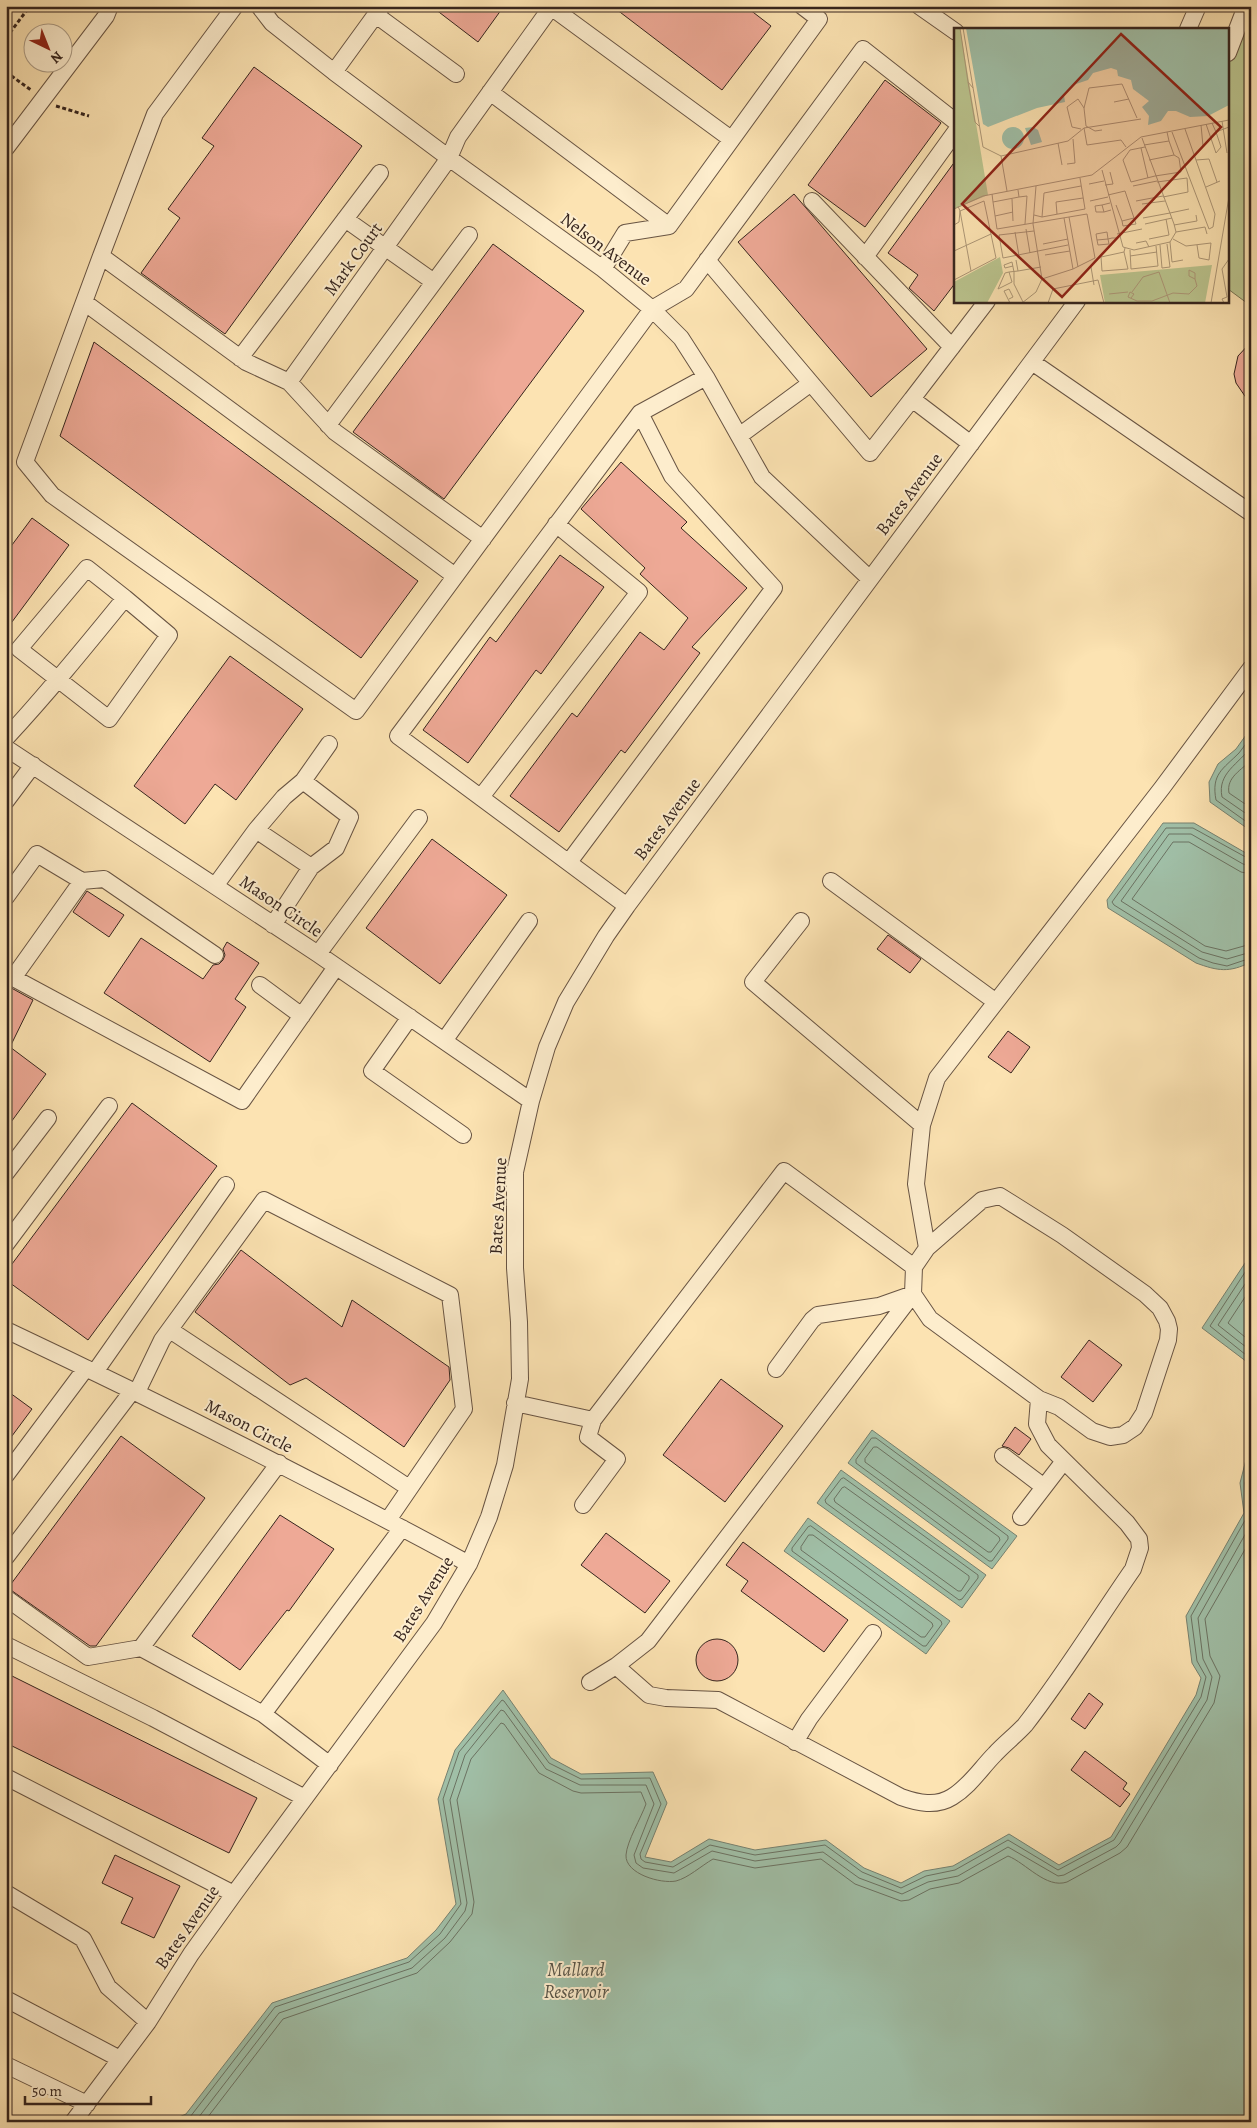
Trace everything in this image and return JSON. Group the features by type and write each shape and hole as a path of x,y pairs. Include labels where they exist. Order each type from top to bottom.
{"street":[{"path":"6,148 106,16 110,6"},
{"path":"235,6 155,114 25,462 52,495 356,711 652,309 686,289 863,49 954,120"},
{"name":"Nelson Avenue","path":"259,6 272,23 334,72 603,269 652,309 681,338 706,377 762,477 870,579"},
{"path":"603,269 625,233 669,226 819,19 802,6"},
{"path":"919,6 954,31"},
{"path":"1188,28 1198,6"},
{"path":"1230,48 1246,6"},
{"path":"551,7 731,140"},
{"name":"Mark Court","path":"289,382 449,158 458,137 551,7"},
{"path":"334,72 379,11 456,74"},
{"path":"490,92 669,226"},
{"path":"865,256 954,134"},
{"path":"240,358 380,173"},
{"path":"812,201 952,347"},
{"path":"346,218 434,282"},
{"path":"328,425 469,235"},
{"path":"101,256 240,358 289,382 335,432 483,539"},
{"path":"707,260 870,453 986,302"},
{"path":"84,302 455,576"},
{"name":"Bates Avenue","path":"73,2122 148,2022 191,1954 234,1894 434,1623 469,1564 489,1517 505,1465 520,1379 514,1229 515,1172 531,1101 546,1047 566,1002 606,936 627,906 1076,302"},
{"path":"1032,362 1251,512"},
{"path":"627,906 398,736 640,413 706,377"},
{"path":"739,436 811,384"},
{"path":"912,399 971,444"},
{"path":"570,862 774,588 672,476 640,413"},
{"path":"481,797 639,592 556,524"},
{"path":"87,568 169,635 108,718 58,680 19,649 87,568"},
{"path":"6,738 58,680 125,598"},
{"path":"927,1248 916,1184 922,1125 937,1078 1162,788 1251,668"},
{"path":"214,886 256,830 284,797 303,781 329,744"},
{"name":"Mason Circle","path":"6,748 318,954 531,1101"},
{"path":"6,801 33,765"},
{"path":"272,925 311,867 336,848 350,817 303,781"},
{"path":"318,954 419,818"},
{"path":"256,830 311,867"},
{"path":"6,898 37,854 82,881 104,879 215,955"},
{"path":"82,881 10,976 242,1101 336,967"},
{"path":"831,881 996,1002"},
{"path":"444,1041 529,921"},
{"path":"801,921 753,982 922,1125"},
{"path":"260,985 302,1016"},
{"path":"410,1017 372,1072 462,1135"},
{"path":"6,1244 108,1106"},
{"path":"6,1172 48,1118"},
{"path":"583,1505 617,1459 588,1437 593,1420 784,1171 914,1267"},
{"path":"6,1475 90,1370 226,1185"},
{"path":"590,1682 616,1666 648,1641 912,1294 914,1267 927,1248 982,1200 1000,1196 1070,1240 1145,1294 1160,1308 1169,1329 1168,1340 1144,1413 1135,1427 1123,1435 1110,1437 1092,1431 1059,1407 1039,1400 930,1319 912,1294"},
{"path":"6,1557 135,1391 162,1340 264,1200 450,1294 464,1409 388,1520"},
{"path":"776,1369 812,1320 818,1315 879,1306 912,1294"},
{"name":"Mason Circle","path":"6,1330 135,1391 279,1463 469,1564"},
{"path":"170,1330 409,1488"},
{"path":"616,1666 649,1695 666,1698 718,1700 901,1798 917,1803 932,1804 951,1798 972,1781 995,1754 1023,1727 1058,1681 1133,1569 1140,1548 1134,1531 1048,1445 1036,1424 1039,1400"},
{"path":"515,1403 593,1420"},
{"path":"1002,1456 1044,1487"},
{"path":"1021,1517 1064,1461"},
{"path":"141,1648 279,1463"},
{"path":"262,1714 402,1528"},
{"path":"6,1598 88,1657 141,1648 262,1714 330,1765"},
{"path":"795,1742 809,1718 873,1633"},
{"path":"6,1645 144,1713 305,1798"},
{"path":"6,1777 234,1894"},
{"path":"6,1893 83,1939 108,1987 148,2022"},
{"path":"6,1998 120,2059"},
{"path":"6,2066 87,2104"}],"path":[{"path":"6,38 30,6"}],"shaded area":[{"path":"1251,6 1251,306 1230,290 1230,49"}],"water":[{"path":"1251,728 1251,831 1210,802 1209,782 1218,764 1236,749"},
{"path":"1163,823 1194,823 1251,856 1251,962 1243,966 1224,970 1196,963 1108,908 1107,900"},
{"path":"1251,1254 1251,1365 1202,1328"},
{"path":"872,1430 1017,1536 992,1569 848,1463"},
{"name":"Mallard Reservoir","path":"1251,1440 1251,2122 168,2122 186,2114 272,2003 407,1958 436,1930 456,1904 438,1799 455,1750 503,1690 551,1758 581,1774 653,1772 667,1803 645,1857 671,1862 709,1839 755,1850 826,1840 864,1868 901,1883 924,1871 953,1866 1009,1834 1059,1865 1111,1837 1196,1695 1201,1678 1192,1663 1186,1616 1244,1513 1240,1483"},
{"path":"841,1470 986,1575 962,1608 817,1503"},
{"path":"808,1518 950,1621 926,1654 784,1551"}],"building":[{"path":"431,6 504,6 478,42"},
{"path":"612,6 745,6 771,26 722,90"},
{"path":"254,67 362,146 225,334 141,273 180,218 168,209 214,146 202,138"},
{"path":"885,80 941,123 865,227 808,185"},
{"path":"954,163 954,285 934,311 909,288 918,275 888,253"},
{"path":"794,194 927,349 871,397 738,242"},
{"path":"493,244 584,311 444,499 353,432"},
{"path":"94,342 418,581 361,658 60,436"},
{"path":"1251,342 1251,405 1236,383 1234,374 1238,356"},
{"path":"621,462 687,522 681,528 747,588 692,647 700,653 625,753 621,750 559,832 510,796 572,713 577,717 640,632 664,650 688,618 640,574 645,568 581,509"},
{"path":"32,518 69,545 6,630 6,553"},
{"path":"560,555 604,587 541,674 536,670 468,763 423,730 490,637 496,642"},
{"path":"230,656 303,709 236,800 215,784 185,824 134,786"},
{"path":"432,839 507,895 440,984 366,928"},
{"path":"87,891 124,915 109,937 73,912"},
{"path":"888,935 921,959 910,973 877,949"},
{"path":"141,938 203,979 213,965 219,964 223,960 225,955 223,949 227,942 259,963 235,999 246,1007 210,1062 104,993"},
{"path":"6,985 33,1000 10,1047 46,1074 6,1129"},
{"path":"1008,1031 1030,1047 1011,1073 988,1057"},
{"path":"132,1103 217,1166 88,1340 6,1280 6,1272"},
{"path":"241,1250 342,1327 352,1300 449,1367 450,1380 404,1447 306,1378 290,1385 195,1312"},
{"path":"1089,1340 1122,1365 1093,1402 1061,1377"},
{"path":"721,1379 783,1426 725,1502 663,1455"},
{"path":"6,1390 32,1409 6,1444"},
{"path":"1015,1427 1031,1439 1019,1455 1009,1448 1002,1446"},
{"path":"121,1436 205,1498 96,1646 90,1646 8,1588"},
{"path":"280,1515 334,1549 289,1611 287,1610 240,1670 192,1636"},
{"path":"606,1533 670,1581 645,1613 581,1565"},
{"path":"743,1542 848,1620 824,1652 741,1591 748,1581 726,1565"},
{"path":"717,1639 732,1645 738,1660 732,1675 717,1681 702,1675 696,1660 702,1645"},
{"path":"6,1673 257,1798 229,1853 6,1743"},
{"path":"1089,1693 1103,1704 1085,1729 1071,1719"},
{"path":"1085,1751 1127,1783 1123,1789 1130,1794 1120,1807 1071,1770"},
{"path":"115,1855 180,1886 154,1938 121,1923 133,1898 102,1883"}]}
